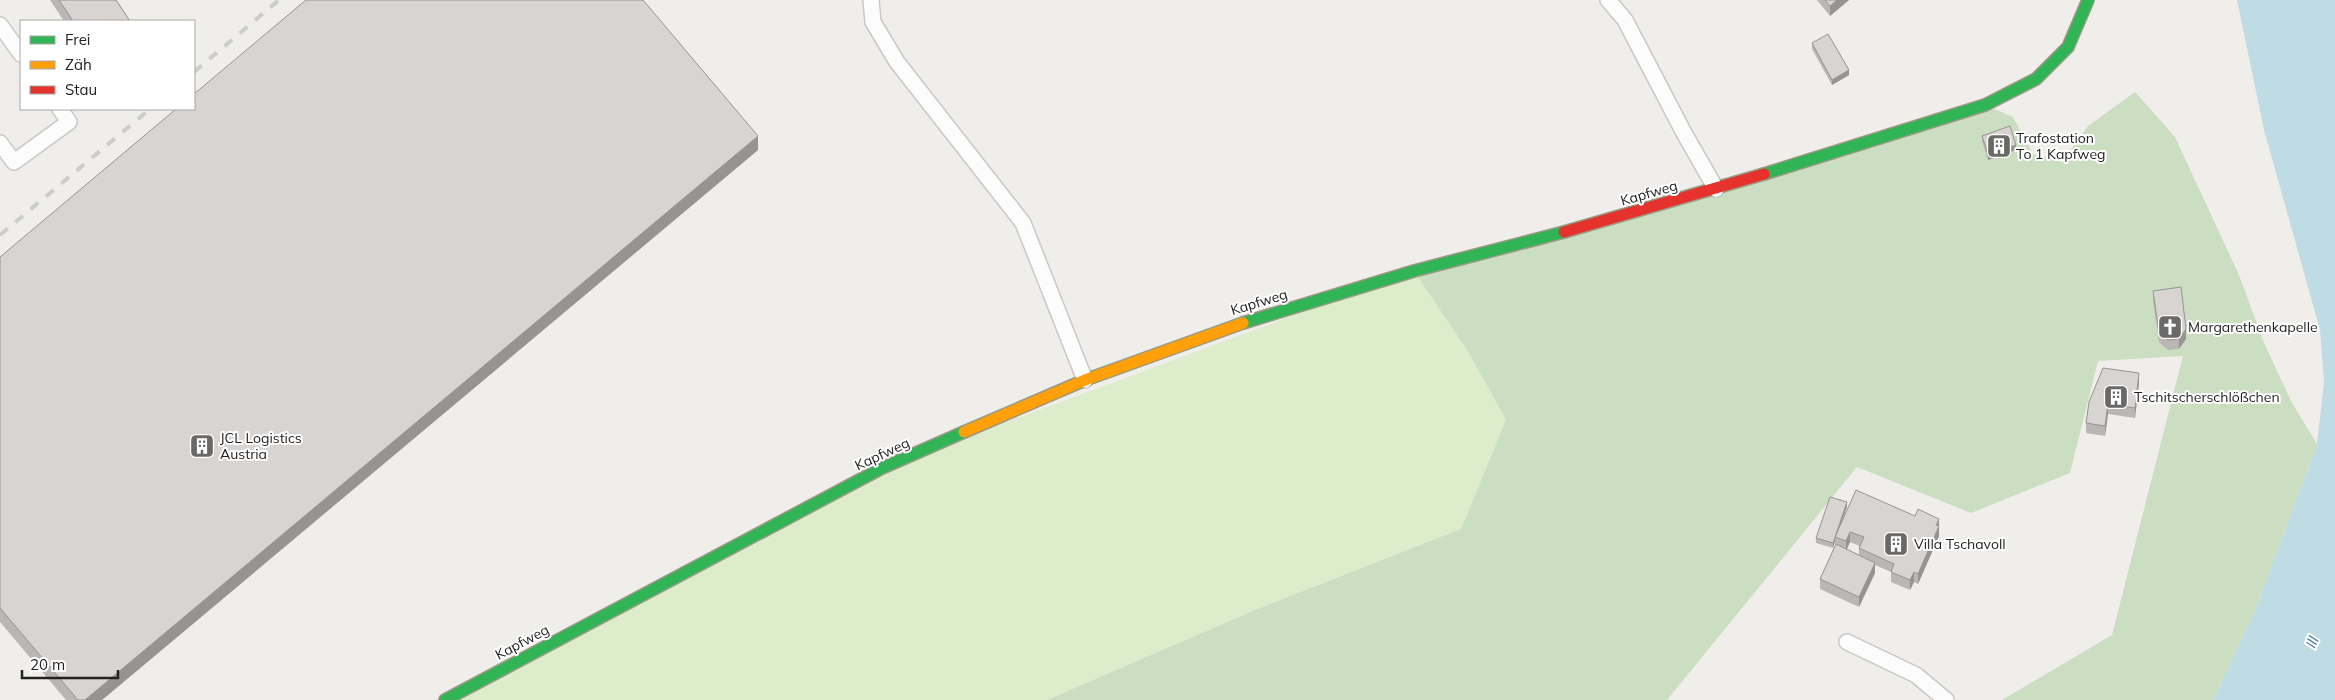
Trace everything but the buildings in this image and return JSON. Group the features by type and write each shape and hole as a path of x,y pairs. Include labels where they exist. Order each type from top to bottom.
{"street":[{"name":"Kapfweg","path":"445,700 882,468 1084,380 1218,331 1395,276 1639,212 1889,137 1985,105 2036,79 2068,47 2088,0"}],"lane":[{"path":"871,0 873,22 897,62 1023,223 1084,380"},
{"path":"1608,0 1625,20 1684,133 1716,189"},
{"path":"0,25 20,53"},
{"path":"0,143 14,162 70,122 61,110"},
{"path":"1847,642 1916,674 1946,700"}],"green space":[{"path":"2135,92 2175,137 2239,275 2264,343 2292,403 2317,444 2255,610 2213,700 2002,700 2112,635 2183,356 2098,361 2070,473 1971,513 1857,467 1667,700 1047,700 1255,610 1461,529 1506,420 1469,353 1414,271 1985,105 2013,117 2033,154 2062,162 2088,126"},
{"path":"1414,271 1469,353 1506,420 1461,529 1255,610 1047,700 445,700 882,468"}],"water":[{"name":"Ill","path":"2237,0 2335,0 2335,700 2213,700 2255,610 2317,444 2324,382 2320,330 2264,130"}],"railway":[{"path":"195,71 279,0"},
{"path":"0,235 149,110"}],"traffic: fast":[{"path":"1764,174 1985,105 2036,79 2068,47 2088,0"},
{"path":"1243,323 1414,271 1564,232"},
{"path":"445,700 882,468 964,432"}],"traffic: slow":[{"path":"964,432 1085,380 1243,323"}],"traffic: jam":[{"path":"1564,232 1764,174"}],"place":[{"name":"Trafostation To 1 Kapfweg","path":"1999,146"},
{"name":"Margarethenkapelle","path":"2170,327"},
{"name":"Tschitscherschlößchen","path":"2116,397"},
{"name":"JCL Logistics Austria","path":"202,446"},
{"name":"Villa Tschavoll","path":"1896,544"}]}
